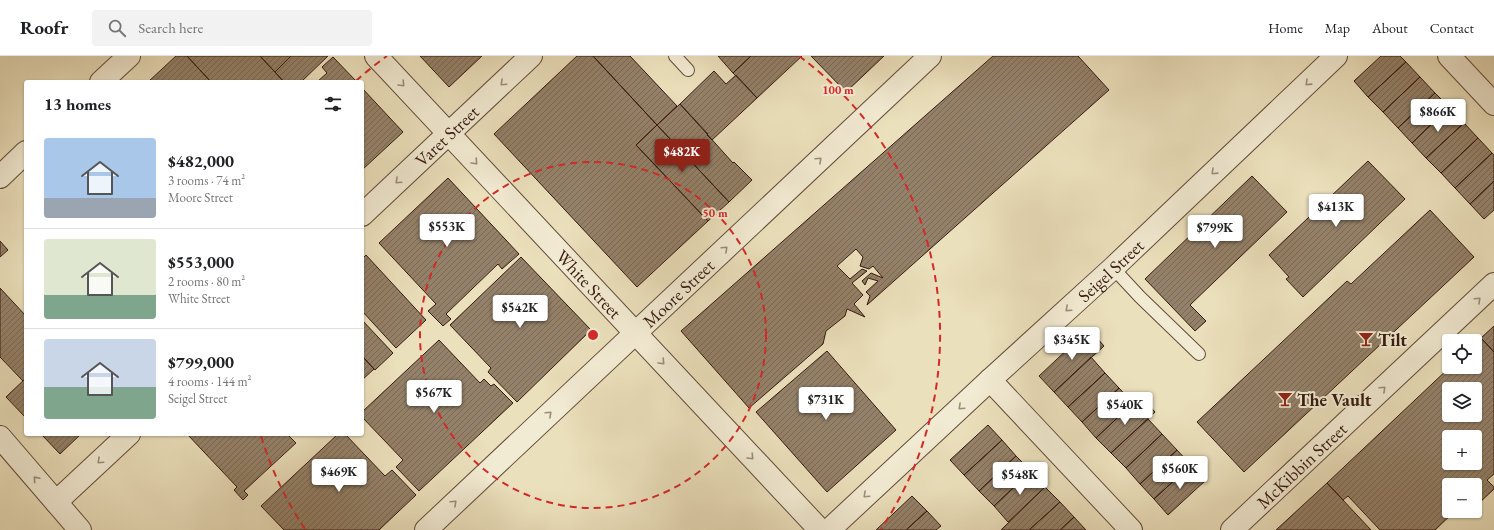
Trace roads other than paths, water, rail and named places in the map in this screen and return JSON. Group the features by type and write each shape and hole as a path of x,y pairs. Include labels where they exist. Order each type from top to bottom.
{"street":[{"path":"103,80 129,56"},
{"name":"White Street","path":"376,56 820,530"},
{"name":"Varet Street","path":"364,212 531,56"},
{"name":"Moore Street","path":"426,530 930,56"},
{"name":"Seigel Street","path":"829,530 990,380 1114,268 1336,56"},
{"path":"1449,56 1494,104"},
{"path":"0,177 24,154"},
{"name":"McKibbin Street","path":"1232,530 1494,284"},
{"path":"990,380 1131,530"},
{"path":"56,502 127,436"},
{"path":"0,437 80,530"}],"lane":[{"path":"675,56 688,70"},
{"path":"1114,268 1140,297 1199,354"}],"place":[{"name":"Tilt","path":"1366,339"},
{"name":"The Vault","path":"1285,399"}]}
